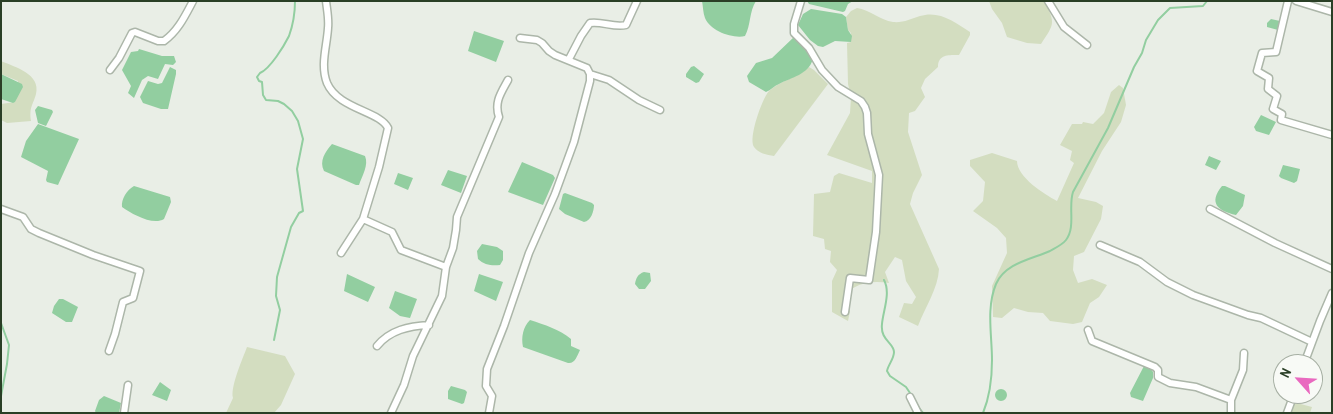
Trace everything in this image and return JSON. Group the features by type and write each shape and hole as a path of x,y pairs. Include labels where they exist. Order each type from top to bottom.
{"street":[{"path":"110,70 119,58 132,33 135,32 158,41 164,41 171,36 182,21 193,1"},
{"path":"326,1 328,27 323,62 326,80 330,89 341,100 383,121 388,128 379,167 363,219 341,253"},
{"path":"569,60 580,36 590,23 596,22 613,26 626,25 637,1"},
{"path":"801,1 794,24 794,33 809,48 822,70 838,87 861,101 865,107 868,134 879,175 876,232 869,280 850,278 845,312"},
{"path":"1048,1 1064,27 1087,44"},
{"path":"1288,1 1277,49 1274,53 1262,53 1257,71 1269,78 1268,89 1277,96 1273,109 1282,114 1281,120 1332,135"},
{"path":"1296,1 1332,12"},
{"path":"490,413 492,396 486,386 487,369 529,253 555,194 574,142 590,74 587,68 549,51 537,40 520,38"},
{"path":"590,74 609,80 639,100 660,110"},
{"path":"391,413 404,385 413,356 442,296 446,267 453,248 457,217 499,117 496,109 497,100 508,80"},
{"path":"1,209 23,217 31,229 39,233 93,256 140,271 133,298 123,302 121,307 109,350"},
{"path":"1210,209 1275,243 1332,269"},
{"path":"363,219 392,232 401,250 446,267"},
{"path":"1100,245 1140,262 1167,282 1193,295 1261,318 1312,342"},
{"path":"1308,354 1332,293"},
{"path":"377,346 394,332 411,326 429,325"},
{"path":"1088,330 1092,342 1155,366 1158,370 1158,378 1170,383 1196,387 1231,400"},
{"path":"1231,413 1231,400 1243,370 1244,352"},
{"path":"124,413 128,385"},
{"path":"910,397 918,413"}],"shaded area":[{"path":"702,1 756,1 745,36 728,35 712,27 705,18"},
{"path":"807,1 853,1 848,4 843,12 809,4"},
{"path":"989,1 1045,1 1052,19 1049,32 1041,44 1027,43 1007,37 1002,23"},
{"path":"857,8 893,22 927,15 940,16 953,21 970,32 959,55 942,57 938,67 925,79 921,88 925,97 915,111 909,113 908,132 922,175 910,204 939,269 934,291 918,326 899,317 904,303 912,304 916,297 906,281 902,260 895,257 885,272 889,283 864,283 843,295 850,311 848,321 832,312 832,281 837,270 830,262 831,251 825,249 824,239 813,236 814,194 830,192 834,176 839,173 872,183 872,171 827,155 850,113 851,97 848,84 847,43 851,42 851,33 848,30 846,17"},
{"path":"811,9 842,14 846,17 848,30 852,36 851,42 835,41 823,47 810,40 798,25 803,14"},
{"path":"1271,19 1280,21 1278,30 1267,27 1267,23"},
{"path":"474,31 504,41 496,62 468,51"},
{"path":"794,37 797,37 813,59 807,69 766,92 749,82 747,76 756,63 772,58"},
{"path":"139,49 162,56 174,56 176,62 173,65 165,64 158,79 148,76 142,80 134,98 128,93 131,86 122,70 131,52 138,51"},
{"path":"1,61 26,72 35,81 37,87 31,109 31,121 7,123 1,120 1,104 15,102 18,81 1,74"},
{"path":"694,66 704,74 699,82 696,83 686,77 691,67"},
{"path":"170,67 176,70 176,74 168,109 161,109 143,103 140,97 148,81 158,84 162,83"},
{"path":"809,67 828,84 774,156 758,151 754,147 753,142 754,127 766,95 774,87"},
{"path":"1,74 22,84 23,87 13,103 1,99"},
{"path":"1119,85 1123,88 1126,105 1121,122 1102,151 1078,198 1096,202 1103,206 1101,219 1084,252 1074,256 1073,270 1078,283 1092,279 1107,285 1099,297 1090,303 1082,322 1073,324 1050,321 1043,313 1028,312 1014,308 1002,318 993,317 992,286 1007,253 1006,238 997,228 973,211 983,201 985,182 970,166 970,160 992,153 1017,161 1021,173 1026,179 1057,201 1074,163 1070,160 1072,151 1060,145 1072,124 1082,124 1083,122 1093,124 1104,113 1111,92"},
{"path":"38,106 53,112 46,126 38,123 35,110"},
{"path":"1261,115 1276,122 1269,135 1256,131 1254,127"},
{"path":"38,124 79,139 58,185 47,182 48,171 21,157 26,141"},
{"path":"332,144 365,156 366,167 359,185 324,171 322,164 324,157"},
{"path":"1209,156 1221,161 1216,170 1205,165"},
{"path":"522,162 553,175 555,178 543,205 508,192"},
{"path":"1283,165 1300,169 1297,181 1294,183 1279,176"},
{"path":"448,170 467,176 461,193 441,185"},
{"path":"398,173 413,178 408,190 394,184"},
{"path":"134,186 170,197 171,202 164,219 159,221 149,220 137,216 122,207 125,195"},
{"path":"1222,186 1245,195 1243,206 1236,215 1220,209 1217,205 1216,197"},
{"path":"565,193 594,205 593,213 589,220 584,222 565,214 559,209 563,194"},
{"path":"482,244 497,247 503,251 503,260 500,265 488,265 478,259 477,251"},
{"path":"644,272 650,273 651,281 645,289 639,289 635,284 636,280"},
{"path":"347,274 375,287 368,302 344,291"},
{"path":"479,274 503,282 496,301 474,291"},
{"path":"395,291 417,299 410,318 400,316 389,308"},
{"path":"59,299 63,299 78,307 72,322 66,322 52,313"},
{"path":"530,320 557,330 571,339 571,346 580,350 574,361 568,363 523,347 523,332"},
{"path":"247,347 285,356 295,374 281,405 274,413 226,413 233,398 235,380"},
{"path":"1144,366 1151,369 1153,378 1143,401 1131,397 1130,393"},
{"path":"160,382 171,390 167,401 152,395"},
{"path":"451,386 467,392 464,403 448,399 448,391"},
{"path":"1001,389 1007,395 1001,401 995,395"},
{"path":"104,396 121,403 119,413 96,413 99,400"},
{"path":"1293,404 1312,407 1310,413 1291,413"}],"waterway":[{"path":"274,340 280,310 276,296 277,277 291,227 299,213 303,211 297,169 303,139 298,121 292,111 278,101 266,100 263,95 262,82 257,77 272,62 289,36 294,19 295,1"},
{"path":"983,413 991,380 990,312 996,284 1000,277 1012,266 1050,251 1066,240 1071,229 1073,192 1108,128 1146,40 1158,20 1170,8 1203,6 1207,1"},
{"path":"884,280 887,296 882,329 885,338 892,346 894,352 887,371 890,376 906,387 912,396"},
{"path":"1,323 9,345 1,396"},
{"path":"918,407 923,413"}]}
